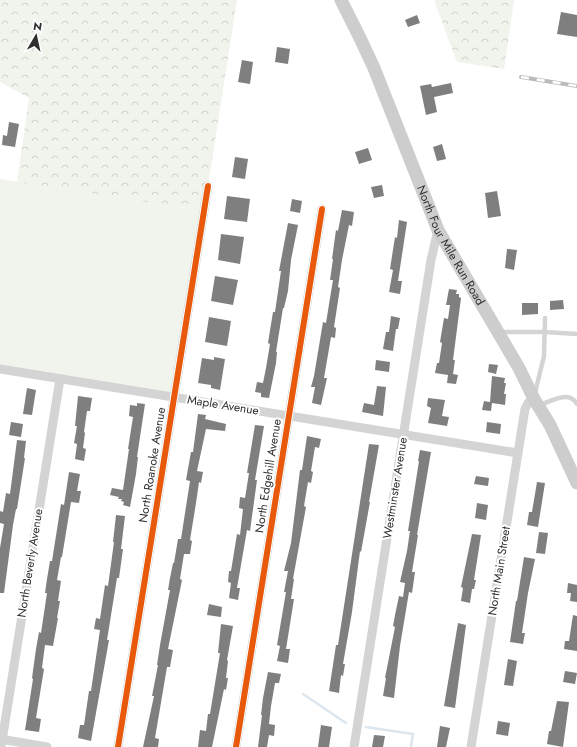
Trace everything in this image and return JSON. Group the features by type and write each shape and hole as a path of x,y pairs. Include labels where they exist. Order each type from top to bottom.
{"street":[{"name":"North Four Mile Run Road","path":"341,0 374,68 438,230 519,368 550,426 577,483"},
{"name":"North Roanoke Avenue","path":"118,747 208,186"},
{"name":"North Edgehill Avenue","path":"236,747 322,209"},
{"name":"Westminster Avenue","path":"354,747 431,260 438,230"},
{"name":"Maple Avenue","path":"0,369 518,453"},
{"name":"North Beverly Avenue","path":"1,742 60,379"},
{"name":"North Main Street","path":"471,747 525,409 528,404 536,402"},
{"path":"1,742 47,747"}],"lane":[{"path":"545,318 544,356 536,402 568,397 574,400 577,404"},
{"path":"498,332 577,334"}],"green space":[{"path":"0,0 237,0 204,211 17,182 29,98 0,82"},
{"path":"434,0 514,0 504,69 457,62"},
{"path":"0,179 204,211 174,397 0,369"}],"building":[{"path":"561,12 577,15 577,37 557,34"},
{"path":"417,15 420,23 408,27 405,20"},
{"path":"277,47 290,49 288,64 275,62"},
{"path":"242,60 253,62 250,84 238,82"},
{"path":"451,83 453,93 434,97 437,112 426,115 420,86 431,84 432,87"},
{"path":"9,122 19,124 15,147 2,145 3,135 7,136"},
{"path":"442,144 446,159 437,161 433,147"},
{"path":"368,148 372,160 359,164 355,152"},
{"path":"235,157 248,159 245,179 232,177"},
{"path":"382,185 384,196 374,198 371,187"},
{"path":"497,191 501,216 488,218 485,193"},
{"path":"227,196 250,199 247,222 224,219"},
{"path":"292,199 302,201 300,213 290,211"},
{"path":"342,210 354,212 352,226 349,225 342,260 338,287 340,288 334,327 336,328 335,338 331,337 324,378 327,378 321,405 312,403 315,387 311,387 323,322 326,323 333,280 330,280 336,230 338,231"},
{"path":"399,220 407,222 398,281 402,281 400,294 389,292 393,270 390,269 395,237 397,238"},
{"path":"288,223 298,225 291,260 288,291 283,308 276,352 276,363 269,398 261,397 261,393 255,392 257,382 263,383 266,368 270,344 268,343 273,312 275,312 281,271 279,271"},
{"path":"221,234 244,237 240,264 218,260"},
{"path":"507,249 517,250 514,270 505,268"},
{"path":"215,276 238,280 233,305 211,301"},
{"path":"449,289 457,290 456,294 459,294 459,297 461,298 453,360 455,360 453,374 458,375 456,384 447,383 448,375 435,373 437,363 439,363 442,343 440,342 444,318 448,319 450,305 446,305"},
{"path":"563,300 564,309 550,310 550,301"},
{"path":"522,303 538,303 538,314 522,315"},
{"path":"391,316 400,318 398,329 396,329 393,351 383,349 386,332 389,332"},
{"path":"209,317 231,321 227,346 205,342"},
{"path":"214,357 225,359 220,390 211,388 211,385 198,383 202,358 214,360"},
{"path":"376,360 390,362 389,372 375,370"},
{"path":"489,364 498,365 496,374 488,372"},
{"path":"492,376 505,378 505,405 492,403 491,411 482,410 484,401 490,402"},
{"path":"377,386 386,387 383,416 362,412 364,403 374,405"},
{"path":"27,388 36,390 32,415 23,414"},
{"path":"78,396 92,398 90,411 87,411 84,432 83,448 86,449 84,461 75,459 77,444 74,443 77,426 75,426"},
{"path":"428,398 445,400 442,416 449,417 447,426 428,423 431,408 427,406"},
{"path":"137,403 145,404 130,507 123,505 124,502 121,501 122,499 118,499 119,497 110,495 112,488 123,490 133,417 129,416 130,405 137,406"},
{"path":"198,414 206,415 205,419 226,424 225,431 206,429 197,471 203,472 201,483 199,482 190,540 192,541 190,554 184,554 180,579 182,580 168,649 173,650 170,667 167,667 155,738 159,739 158,747 143,747 154,696 152,696 170,590 168,590 170,578 178,539 181,539 190,481 186,480 191,452 193,452"},
{"path":"11,422 23,424 21,437 9,435"},
{"path":"487,422 501,424 500,434 486,432"},
{"path":"255,425 264,426 255,480 257,480 250,531 247,530 237,588 240,588 238,600 229,598 231,583 228,582 229,571 231,571 237,534 240,535 243,509 239,508 240,497 245,498 249,473 247,473"},
{"path":"307,436 321,439 319,448 315,447 311,471 313,472 311,483 308,482 304,506 306,507 293,579 291,599 294,599 286,649 290,649 288,663 277,661 280,646 277,645 288,571 284,571 291,543 300,470 302,470"},
{"path":"17,440 26,441 25,458 13,525 4,593 0,593 0,548 4,524 0,523 0,511 3,512 6,493 10,494"},
{"path":"369,444 379,445 361,552 360,551 343,664 345,664 343,676 341,675 339,693 329,691 336,645 338,645"},
{"path":"420,450 431,452 412,572 415,572 412,593 409,592 400,646 394,698 383,696 395,627 393,626 395,615 399,596 403,597 405,583 400,582 407,551 410,531 408,531"},
{"path":"69,472 80,474 77,491 81,491 79,503 71,502 61,557 57,580 61,581 58,601 60,601 53,646 45,645 42,668 44,669 36,718 41,719 39,732 25,730 36,649 39,632 41,633 47,593 45,593 50,561 52,561 61,504 64,505"},
{"path":"476,476 489,478 488,486 474,484"},
{"path":"537,482 545,483 538,527 527,525 529,512 532,512"},
{"path":"477,503 488,505 486,520 475,518"},
{"path":"116,515 125,516 121,549 123,549 91,741 78,738 80,725 84,725 89,691 91,691 100,630 94,629 96,618 100,619 105,585 108,586"},
{"path":"539,532 548,533 545,554 536,553"},
{"path":"472,534 481,535 474,580 476,580 474,589 472,589 470,603 461,601 463,588 461,587"},
{"path":"524,557 535,559 522,633 525,633 523,644 510,642"},
{"path":"568,583 577,585 577,602 570,601 571,593 567,593"},
{"path":"209,604 222,607 221,617 207,615"},
{"path":"573,615 577,616 577,651 564,649 565,641 569,641"},
{"path":"458,623 466,625 455,708 444,706"},
{"path":"221,624 233,626 227,660 226,678 228,678 226,690 224,689 212,747 198,747 200,730 206,731 208,714 210,714 220,653 218,653"},
{"path":"508,659 517,661 513,686 504,685"},
{"path":"565,671 577,673 575,684 563,682"},
{"path":"268,672 281,674 279,683 275,683 271,706 269,724 275,725 274,736 269,735 267,747 258,747 263,698"},
{"path":"557,701 569,702 563,747 547,744"},
{"path":"498,721 510,723 508,736 496,734"},
{"path":"321,725 332,727 329,747 318,747"},
{"path":"440,726 450,728 446,747 437,747"},
{"path":"374,735 385,736 383,747 372,747"}],"waterway":[{"path":"303,694 346,723"},
{"path":"366,727 413,734 411,747"}],"railway":[{"path":"521,77 577,86"}],"cycle path":[{"path":"118,747 208,186"},
{"path":"236,747 322,209"}]}
